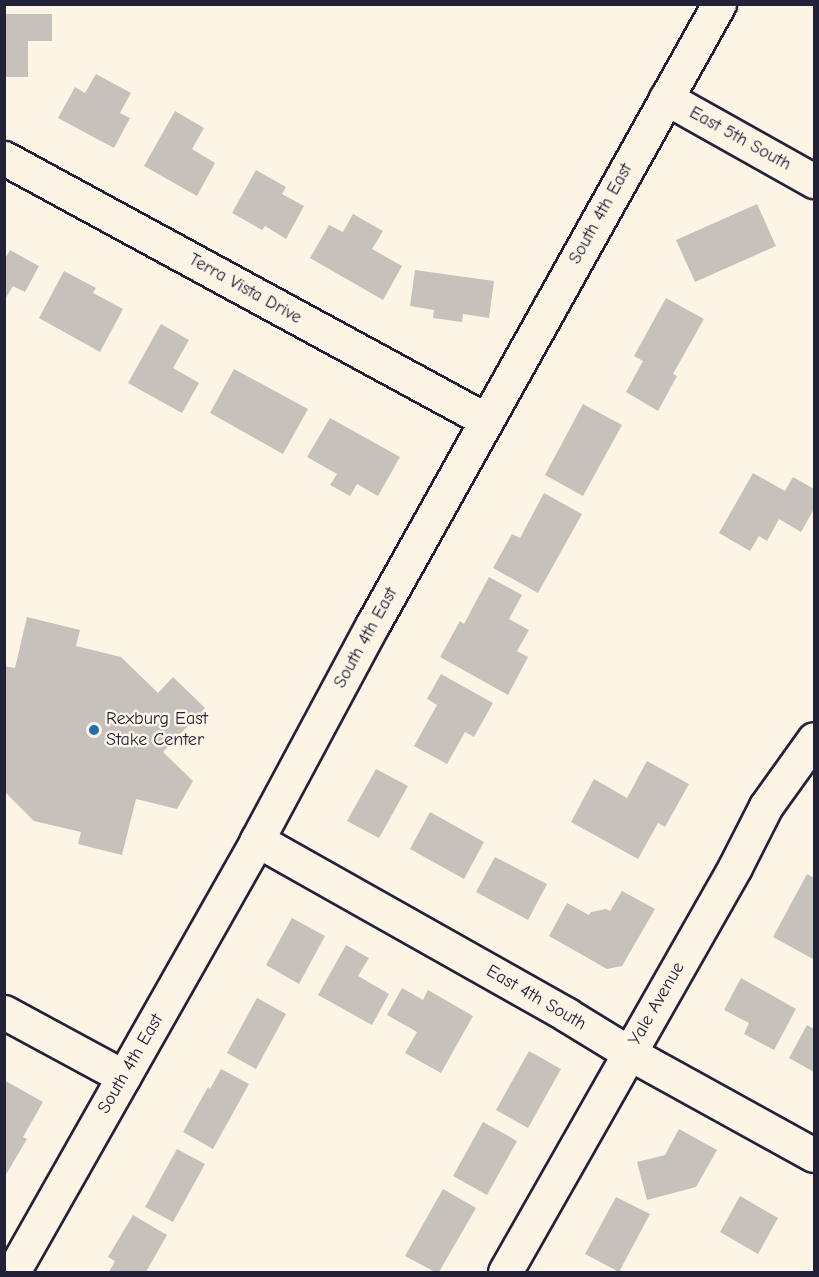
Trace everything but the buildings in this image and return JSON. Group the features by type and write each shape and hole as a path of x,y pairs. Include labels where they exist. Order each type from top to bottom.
{"street":[{"name":"South 4th East","path":"13,1272 257,840 486,420 719,4"},
{"name":"East 5th South","path":"666,98 814,181"},
{"name":"Terra Vista Drive","path":"4,158 486,420"},
{"name":"Yale Avenue","path":"505,1272 766,806 814,739"},
{"name":"East 4th South","path":"257,840 629,1053 814,1155"},
{"path":"4,1012 124,1077"}],"place":[{"name":"Rexburg East Stake Center","path":"94,730"}]}
